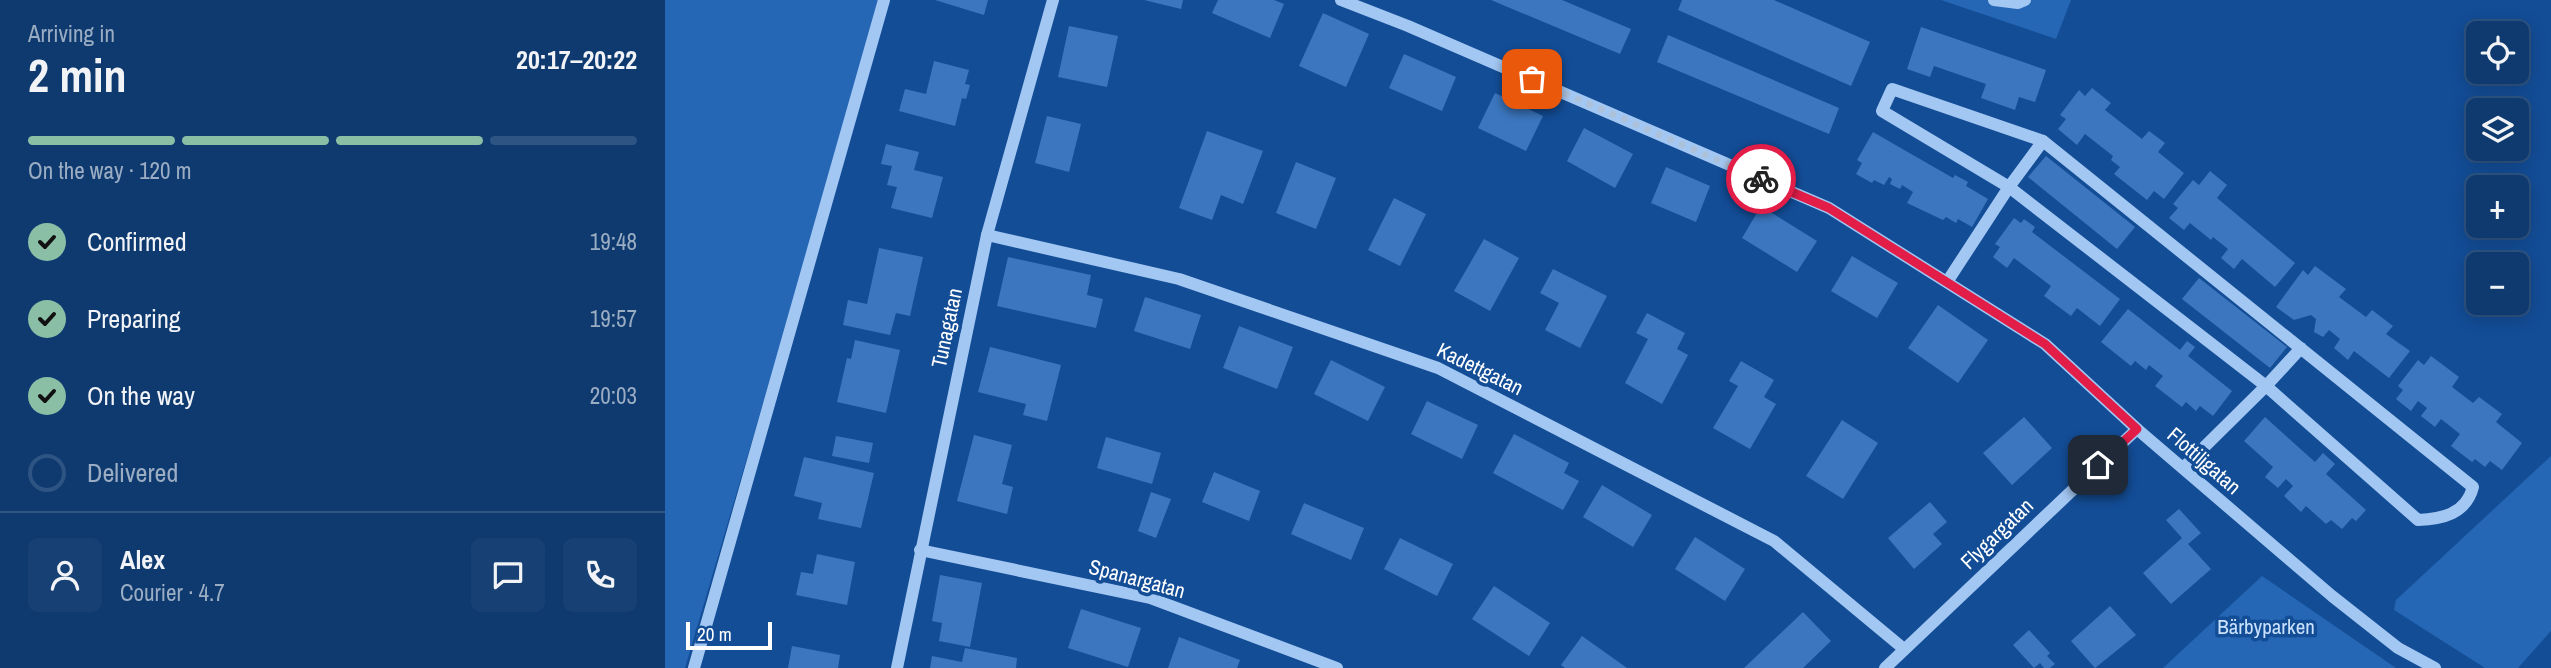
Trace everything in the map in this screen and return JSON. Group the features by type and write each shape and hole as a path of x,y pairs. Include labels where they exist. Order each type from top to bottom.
{"street":[{"path":"694,668 884,0"},
{"name":"Tunagatan","path":"897,668 987,234 1053,0"},
{"name":"Flottiljgatan","path":"1341,0 1421,31 1829,208 2045,344 2137,429 2360,618 2398,648 2435,668"},
{"path":"1994,0 2018,3 2025,0"},
{"path":"1892,89 2043,141 2473,488 2469,500 2444,519 2418,520 2266,386 2010,187 1882,111 1892,89"},
{"path":"1947,282 2043,141"},
{"name":"Kadettgatan","path":"987,234 1179,279 1438,368 1774,541 1904,649"},
{"path":"2183,468 2301,348"},
{"name":"Flygargatan","path":"1885,668 2137,429"},
{"name":"Spanargatan","path":"920,550 1150,598 1337,668"}],"green space":[{"path":"665,0 882,0 685,668 665,668"},
{"path":"1941,0 2071,0 2056,39"},
{"path":"2551,456 2551,631 2518,668 2485,668 2394,610 2396,600"},
{"name":"Bärbyparken","path":"2262,576 2396,668 2163,668"}],"building":[{"path":"935,0 988,0 984,15"},
{"path":"1144,0 1183,0 1181,9"},
{"path":"1218,0 1274,0 1284,4 1270,38 1212,13"},
{"path":"1491,0 1562,0 1631,29 1620,54"},
{"path":"1682,0 1774,0 1870,42 1851,86 1678,10"},
{"path":"1323,13 1369,34 1346,87 1299,66"},
{"path":"1069,26 1118,36 1107,87 1058,77"},
{"path":"1921,27 2046,70 2035,102 2019,97 2015,110 1981,98 1986,84 1934,66 1930,77 1907,69"},
{"path":"1668,35 1839,108 1829,134 1657,62"},
{"path":"1404,54 1456,77 1442,111 1389,88"},
{"path":"934,61 969,70 965,84 970,85 966,99 962,98 955,126 899,111 905,89 926,94"},
{"path":"2092,88 2111,103 2105,110 2142,139 2149,131 2165,143 2158,152 2184,173 2164,199 2154,191 2147,200 2114,174 2120,167 2111,160 2113,156 2085,134 2077,145 2058,129 2066,119 2060,115 2079,90 2085,96"},
{"path":"1495,93 1543,116 1526,151 1478,128"},
{"path":"1047,116 1081,124 1069,172 1035,163"},
{"path":"1584,128 1633,154 1615,188 1567,161"},
{"path":"1207,131 1263,151 1243,204 1221,195 1212,220 1179,208"},
{"path":"1873,132 1953,178 1955,175 1968,182 1966,186 1988,199 1972,227 1958,219 1956,223 1946,217 1943,220 1907,203 1913,192 1902,185 1900,189 1890,184 1892,179 1889,177 1884,185 1874,180 1872,183 1856,174 1862,163 1857,160"},
{"path":"886,144 919,152 914,170 943,177 932,218 891,208 897,187 887,185 892,166 881,164"},
{"path":"2046,156 2135,227 2117,249 2028,177"},
{"path":"1296,162 1336,178 1316,229 1276,213"},
{"path":"1666,167 1710,186 1696,222 1651,203"},
{"path":"2210,171 2227,185 2217,198 2295,263 2275,287 2242,259 2234,269 2221,258 2228,249 2213,237 2211,240 2190,223 2184,230 2169,218 2178,208 2173,204 2193,180 2199,185"},
{"path":"1394,198 1426,214 1400,266 1368,250"},
{"path":"1761,206 1817,241 1797,272 1742,238"},
{"path":"2014,218 2021,223 2024,219 2035,227 2032,232 2120,299 2100,326 2077,308 2071,316 2044,296 2051,286 2014,258 2007,268 1993,257 2000,247 1995,244"},
{"path":"1484,239 1519,258 1490,311 1454,291"},
{"path":"879,248 923,257 910,316 896,313 890,335 843,325 848,300 867,304"},
{"path":"1852,256 1898,283 1877,318 1831,291"},
{"path":"1008,257 1091,275 1087,295 1103,299 1096,328 997,306"},
{"path":"2315,266 2346,289 2339,297 2366,317 2372,310 2393,326 2386,334 2410,351 2389,378 2354,351 2348,360 2334,348 2340,339 2329,330 2323,337 2314,332 2316,319 2311,315 2294,320 2276,307 2303,270 2308,275"},
{"path":"1553,269 1607,296 1580,348 1545,330 1559,303 1540,293"},
{"path":"2199,278 2287,347 2270,368 2182,299"},
{"path":"1145,297 1201,315 1190,349 1134,331"},
{"path":"1938,305 1988,340 1958,383 1908,348"},
{"path":"2128,309 2180,350 2187,341 2195,347 2188,356 2232,391 2213,416 2200,406 2196,411 2186,402 2182,407 2155,386 2163,376 2149,365 2146,370 2135,361 2131,366 2101,342"},
{"path":"1647,313 1685,333 1677,349 1688,355 1662,404 1625,383 1648,339 1636,333"},
{"path":"1239,326 1293,347 1277,389 1223,368"},
{"path":"855,340 900,350 886,413 837,402 847,358 851,359"},
{"path":"990,347 1061,365 1047,421 1023,415 1026,404 978,392"},
{"path":"2431,356 2459,377 2452,387 2473,403 2479,397 2502,414 2496,422 2522,443 2502,470 2490,461 2485,467 2475,459 2472,462 2451,446 2460,434 2441,419 2435,427 2421,416 2427,408 2418,401 2411,411 2396,399 2403,390 2398,386 2418,360 2424,365"},
{"path":"1331,360 1385,387 1368,421 1314,394"},
{"path":"1741,361 1774,380 1764,397 1776,404 1750,449 1713,428 1738,386 1729,381"},
{"path":"1427,401 1478,425 1462,459 1411,434"},
{"path":"2024,417 2052,448 2012,485 1983,453"},
{"path":"2265,417 2315,462 2323,453 2335,464 2326,474 2366,510 2356,521 2352,518 2342,529 2331,520 2326,524 2306,506 2301,512 2284,496 2293,486 2286,479 2278,488 2265,477 2273,467 2244,441"},
{"path":"1842,420 1878,443 1843,499 1806,476"},
{"path":"1514,434 1569,463 1564,473 1579,481 1563,510 1493,473"},
{"path":"974,435 1012,445 1002,484 1013,487 1007,514 957,501"},
{"path":"836,436 873,443 869,463 832,456"},
{"path":"1106,437 1161,453 1152,484 1097,468"},
{"path":"804,457 874,473 861,528 818,519 822,503 794,496"},
{"path":"1214,472 1260,491 1249,521 1202,502"},
{"path":"1602,485 1652,515 1633,547 1583,517"},
{"path":"1151,492 1171,499 1156,538 1138,531"},
{"path":"1930,502 1947,522 1933,534 1942,544 1914,569 1888,538"},
{"path":"1304,503 1364,528 1351,560 1291,534"},
{"path":"2179,509 2201,533 2188,544 2211,569 2171,604 2143,573 2182,538 2166,520"},
{"path":"1695,537 1745,569 1725,601 1675,569"},
{"path":"1400,538 1453,564 1437,596 1384,569"},
{"path":"817,554 855,562 847,605 796,595 801,572 813,574"},
{"path":"940,575 982,583 970,647 939,641 942,623 932,621"},
{"path":"1494,586 1550,623 1529,656 1472,619"},
{"path":"2110,606 2136,635 2095,668 2071,641"},
{"path":"1081,609 1141,628 1128,667 1068,648"},
{"path":"1803,612 1831,641 1803,668 1744,668"},
{"path":"2029,630 2050,653 2047,656 2055,664 2050,668 2044,668 2040,663 2034,668 2013,645"},
{"path":"1582,636 1627,668 1565,668 1561,665"},
{"path":"1179,637 1240,660 1237,668 1168,668"},
{"path":"792,646 840,655 838,668 788,668"},
{"path":"965,648 1017,658 1016,668 930,668 932,656 962,662"}],"way so far":[{"path":"1532,79 1761,179"}],"route":[{"path":"1761,179 1829,208 2045,344 2137,429 2098,465"}]}
